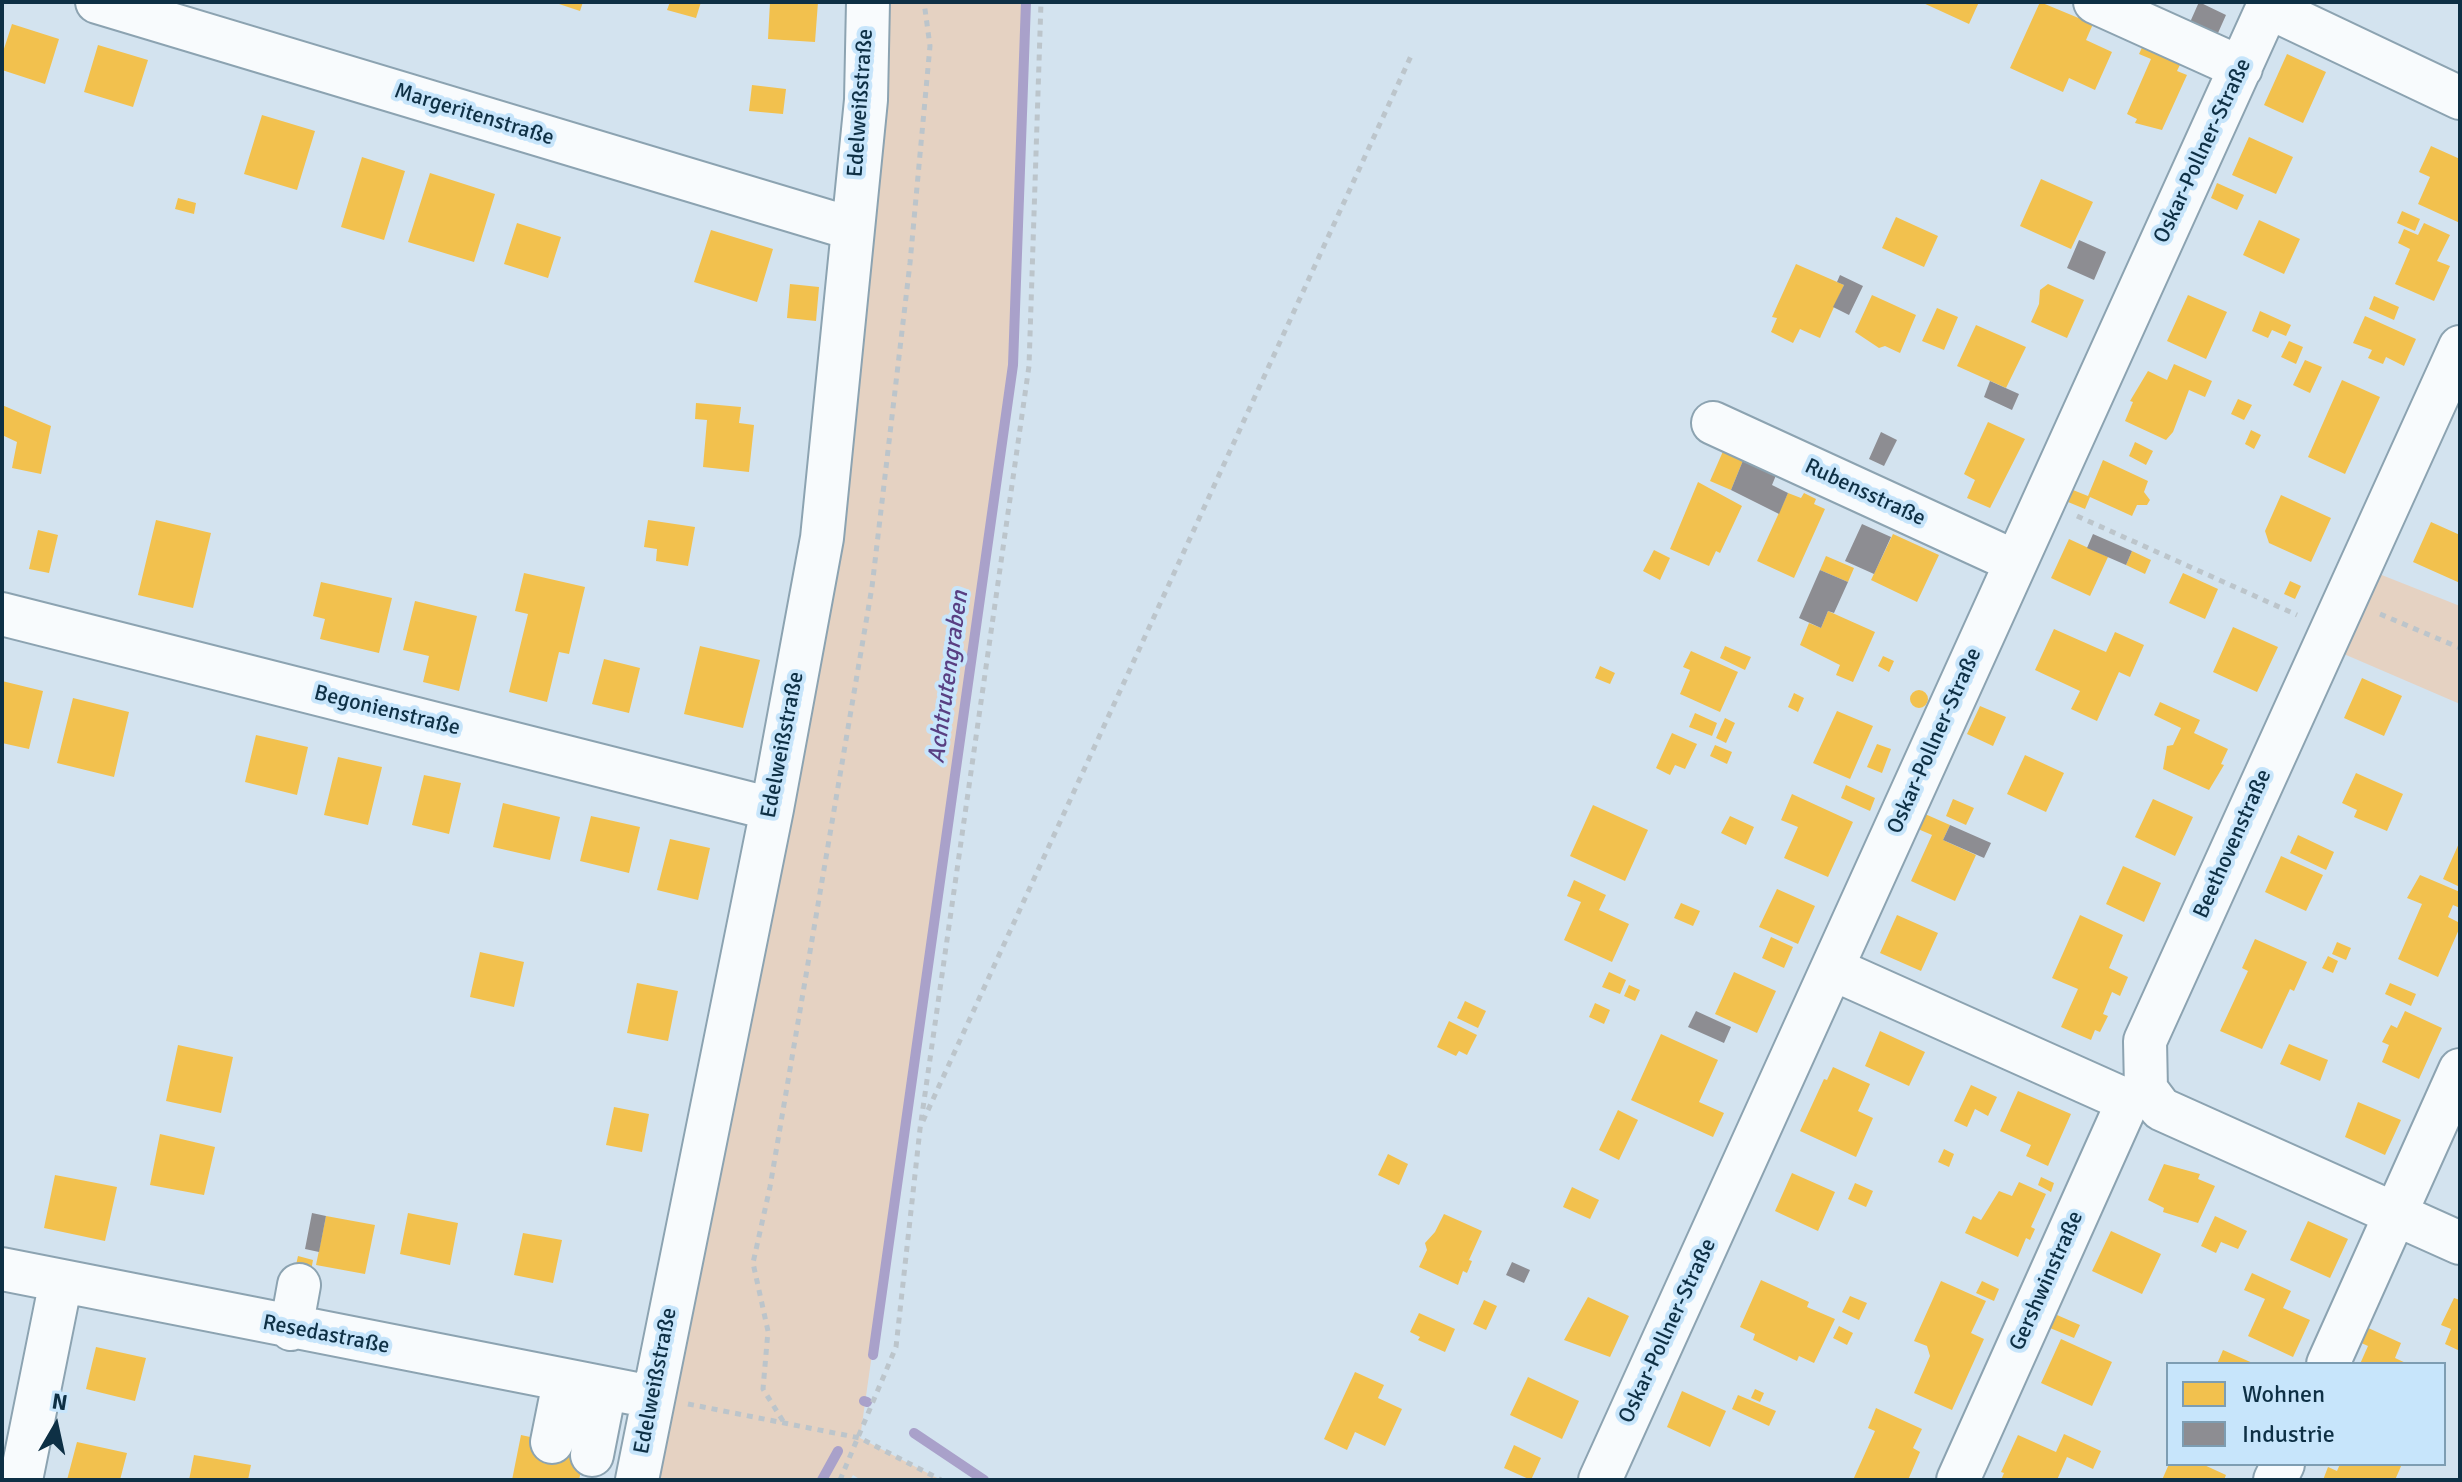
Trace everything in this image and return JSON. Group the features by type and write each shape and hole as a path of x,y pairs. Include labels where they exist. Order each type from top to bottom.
{"street":[{"name":"Margeritenstraße","path":"97,2 850,228"},
{"name":"Edelweißstraße","path":"637,1480 772,809 822,538 850,228 866,100 868,2"},
{"path":"2095,2 2241,68"},
{"path":"2269,4 2460,98"},
{"name":"Oskar-Pollner-Straße","path":"1600,1480 2269,4"},
{"name":"Beethovenstraße","path":"2137,1095 2145,1041 2460,347"},
{"name":"Rubensstraße","path":"1713,423 2016,562"},
{"name":"Begonienstraße","path":"2,614 772,809"},
{"path":"1833,969 2137,1095 2161,1109 2460,1243"},
{"path":"2329,1362 2460,1070"},
{"name":"Gershwinstraße","path":"1958,1480 2137,1095"},
{"name":"Resedastraße","path":"2,1269 291,1329 652,1397"},
{"path":"21,1480 61,1281"},
{"path":"291,1329 299,1285"},
{"path":"552,1442 564,1382"},
{"path":"592,1455 605,1389"}],"path":[{"path":"783,1421 763,1389 768,1331 753,1263 770,1187 872,587 910,263 929,61 924,2"},
{"path":"840,1480 896,1347 920,1129 1029,366 1041,2"},
{"path":"920,1129 1411,56"},
{"path":"2043,501 2337,614 2460,648"},
{"path":"652,1397 860,1438 941,1480"}],"shaded area":[{"path":"868,2 1026,2 1013,365 860,1438 941,1480 861,1480 853,1475 850,1480 637,1480 772,809"},
{"path":"2359,566 2460,606 2460,704 2323,645"}],"building: Wohnen":[{"path":"553,2 583,2 580,11"},
{"path":"670,2 701,2 696,18 667,10"},
{"path":"770,2 818,2 815,42 768,39"},
{"path":"1921,2 1979,2 1969,24"},
{"path":"2040,2 2093,24 2086,40 2112,52 2095,90 2069,78 2063,92 2010,68"},
{"path":"12,24 59,39 45,84 2,70 2,55"},
{"path":"2148,35 2186,52 2177,71 2187,75 2162,130 2135,123 2137,119 2127,114 2151,59 2139,54"},
{"path":"98,45 148,60 133,107 84,92"},
{"path":"2287,54 2326,72 2303,123 2264,105"},
{"path":"752,85 786,89 783,114 749,111"},
{"path":"262,115 315,131 297,190 244,174"},
{"path":"2249,137 2293,157 2276,194 2232,175"},
{"path":"2431,146 2460,159 2460,223 2418,204 2430,177 2419,172"},
{"path":"362,157 405,171 384,240 341,227"},
{"path":"430,173 495,194 474,262 408,242"},
{"path":"2041,179 2093,202 2071,249 2020,226"},
{"path":"2217,183 2244,195 2237,210 2211,198"},
{"path":"178,198 196,203 194,214 175,209"},
{"path":"2402,211 2420,219 2415,231 2397,223"},
{"path":"1896,217 1938,236 1924,267 1882,248"},
{"path":"2259,220 2300,239 2284,274 2243,255"},
{"path":"517,223 561,237 548,278 504,264"},
{"path":"2424,223 2450,235 2437,261 2450,266 2434,301 2395,284 2410,249 2398,243 2404,229 2418,235"},
{"path":"711,230 773,249 757,302 694,282"},
{"path":"1796,264 1844,285 1820,338 1800,329 1793,343 1771,332 1777,318 1772,317"},
{"path":"790,284 819,287 816,321 787,318"},
{"path":"2048,284 2084,300 2067,338 2031,322 2039,304 2040,290"},
{"path":"1872,295 1916,315 1900,353 1885,346 1879,348 1855,332"},
{"path":"2188,295 2227,312 2206,359 2167,341"},
{"path":"2374,296 2399,307 2394,320 2369,309"},
{"path":"1937,308 1958,317 1944,350 1922,341"},
{"path":"2260,311 2291,325 2286,336 2272,330 2268,338 2252,331"},
{"path":"2365,316 2416,339 2404,366 2386,357 2383,364 2368,358 2372,350 2353,343"},
{"path":"1976,325 2026,347 2006,388 1957,366"},
{"path":"2289,341 2303,347 2296,364 2281,357"},
{"path":"2305,360 2322,367 2310,393 2293,385"},
{"path":"2174,364 2212,381 2205,397 2189,390 2173,432 2166,440 2125,421 2133,402 2130,401 2148,371 2167,380"},
{"path":"2342,380 2380,397 2345,474 2308,457"},
{"path":"2238,399 2252,405 2244,420 2231,414"},
{"path":"696,403 741,407 739,423 754,425 749,472 703,467 707,420 695,419"},
{"path":"2,405 51,426 41,474 12,468 17,442 2,435"},
{"path":"1988,422 2025,439 1990,508 1967,498 1975,480 1964,474"},
{"path":"2251,430 2261,435 2254,449 2245,444"},
{"path":"2135,442 2153,451 2146,465 2129,456"},
{"path":"1724,449 1744,458 1731,490 1710,481"},
{"path":"2103,460 2148,481 2144,492 2150,500 2147,505 2137,505 2132,516 2090,497 2085,509 2068,502 2073,490 2088,496"},
{"path":"1698,482 1742,506 1720,553 1716,551 1709,566 1670,549"},
{"path":"1788,493 1801,498 1804,493 1816,499 1814,504 1825,509 1794,578 1757,561"},
{"path":"2281,495 2331,518 2311,562 2269,543 2265,531"},
{"path":"156,520 211,533 193,608 138,595"},
{"path":"648,520 695,527 688,566 656,561 657,549 644,547"},
{"path":"2431,522 2460,535 2460,583 2413,562"},
{"path":"38,530 58,535 49,573 29,569"},
{"path":"1893,534 1939,555 1917,602 1871,580"},
{"path":"2069,539 2108,557 2090,596 2051,578"},
{"path":"1654,550 1670,558 1660,580 1643,571"},
{"path":"2132,551 2151,560 2145,574 2126,565"},
{"path":"1826,556 1854,568 1848,582 1820,570"},
{"path":"524,573 585,587 569,654 559,652 547,702 509,692 528,614 515,611"},
{"path":"2183,573 2218,589 2205,619 2169,603"},
{"path":"2290,581 2301,586 2295,599 2284,594"},
{"path":"321,582 392,598 379,653 320,639 325,619 313,616"},
{"path":"415,601 477,616 459,691 423,682 429,656 403,650"},
{"path":"1828,611 1875,632 1853,682 1836,675 1840,665 1800,645 1809,623 1821,628"},
{"path":"2233,627 2278,647 2257,692 2213,672"},
{"path":"2054,629 2106,652 2115,632 2144,645 2130,677 2119,672 2097,721 2071,709 2080,691 2035,670"},
{"path":"700,646 760,660 743,728 684,714"},
{"path":"1725,646 1751,657 1745,670 1720,658"},
{"path":"1691,651 1738,672 1720,712 1680,694 1690,670 1683,667"},
{"path":"1883,656 1894,661 1889,672 1878,666"},
{"path":"604,659 640,668 629,713 592,704"},
{"path":"1600,666 1615,673 1610,684 1595,678"},
{"path":"2362,678 2402,696 2384,736 2344,718"},
{"path":"2,681 43,691 29,749 2,743"},
{"path":"1915,690 1923,690 1928,699 1926,706 1915,708 1910,703 1910,695"},
{"path":"1794,693 1804,698 1798,712 1788,707"},
{"path":"73,698 129,712 114,777 57,763"},
{"path":"2160,702 2200,720 2194,733 2228,749 2221,764 2224,765 2209,790 2163,769 2167,746 2173,745 2181,728 2154,715"},
{"path":"1980,706 2006,717 1993,746 1967,734"},
{"path":"1837,711 1873,726 1850,779 1813,763"},
{"path":"1695,713 1717,723 1712,736 1689,727"},
{"path":"1725,718 1735,723 1726,743 1716,738"},
{"path":"1672,733 1697,744 1685,769 1675,765 1670,775 1656,768"},
{"path":"256,735 308,747 297,795 245,782"},
{"path":"1877,744 1891,749 1882,773 1867,767"},
{"path":"1715,745 1732,752 1727,764 1710,756"},
{"path":"2025,755 2064,773 2046,812 2007,794"},
{"path":"338,757 382,767 368,825 324,815"},
{"path":"2356,773 2403,794 2387,831 2354,817 2357,810 2342,803"},
{"path":"424,775 461,783 449,834 412,825"},
{"path":"1846,785 1875,798 1870,811 1841,798"},
{"path":"1792,794 1853,822 1828,877 1784,858 1798,827 1781,820"},
{"path":"1953,799 1974,808 1966,825 1946,816"},
{"path":"2153,799 2193,817 2175,856 2135,837"},
{"path":"503,803 560,817 550,860 493,847"},
{"path":"1593,805 1648,830 1625,881 1570,856"},
{"path":"1925,814 1950,825 1943,840 1976,855 1955,901 1911,881 1932,835 1918,829"},
{"path":"591,816 640,827 629,873 580,861"},
{"path":"1730,816 1754,827 1746,845 1721,833"},
{"path":"2298,835 2334,852 2326,870 2290,853"},
{"path":"670,839 710,848 698,900 657,890"},
{"path":"2460,841 2460,887 2443,879"},
{"path":"2281,856 2323,875 2306,911 2265,892"},
{"path":"2123,866 2161,883 2144,922 2106,904"},
{"path":"2420,875 2460,892 2460,908 2453,905 2448,917 2460,923 2460,927 2438,977 2398,959 2422,904 2407,898"},
{"path":"1574,880 1606,895 1599,910 1629,924 1612,962 1564,940 1581,902 1567,896"},
{"path":"1777,889 1815,906 1798,944 1759,927"},
{"path":"1681,903 1700,911 1693,926 1674,918"},
{"path":"1897,915 1938,933 1921,971 1880,953"},
{"path":"2080,915 2123,935 2109,968 2128,977 2120,996 2112,992 2103,1014 2108,1016 2100,1032 2095,1030 2091,1040 2061,1027 2078,989 2052,978"},
{"path":"1771,937 1793,947 1784,968 1762,958"},
{"path":"2255,939 2307,962 2294,991 2290,989 2262,1049 2220,1031 2248,971 2242,968"},
{"path":"2337,942 2351,948 2346,960 2332,954"},
{"path":"480,952 524,962 514,1007 470,997"},
{"path":"2328,956 2338,961 2333,973 2322,968"},
{"path":"1609,972 1626,980 1620,994 1602,987"},
{"path":"1734,972 1776,991 1757,1033 1715,1014"},
{"path":"637,983 678,991 668,1041 627,1033"},
{"path":"2390,983 2416,994 2411,1006 2385,994"},
{"path":"1629,985 1640,990 1635,1001 1624,996"},
{"path":"1465,1001 1486,1011 1478,1028 1457,1018"},
{"path":"1595,1003 1610,1010 1604,1024 1589,1017"},
{"path":"2405,1011 2442,1028 2419,1079 2382,1062 2389,1045 2382,1042 2391,1025 2397,1028"},
{"path":"1449,1021 1477,1035 1467,1055 1459,1051 1456,1056 1437,1047"},
{"path":"1880,1031 1925,1052 1909,1086 1865,1066"},
{"path":"1661,1034 1718,1060 1699,1102 1724,1113 1713,1137 1631,1100"},
{"path":"2289,1044 2328,1060 2320,1081 2280,1064"},
{"path":"178,1045 233,1057 221,1113 166,1101"},
{"path":"1833,1067 1870,1084 1858,1111 1873,1118 1856,1157 1800,1131 1824,1079 1827,1080"},
{"path":"1971,1085 1997,1097 1988,1116 1975,1109 1967,1127 1954,1121"},
{"path":"2018,1091 2071,1114 2048,1166 2026,1156 2031,1145 2000,1131"},
{"path":"2358,1102 2401,1120 2385,1155 2345,1137"},
{"path":"614,1107 649,1114 642,1152 606,1145"},
{"path":"1618,1110 1638,1120 1619,1160 1599,1150"},
{"path":"160,1134 215,1147 204,1195 150,1185"},
{"path":"1944,1149 1954,1154 1949,1167 1938,1162"},
{"path":"1388,1154 1408,1164 1399,1185 1378,1175"},
{"path":"2164,1164 2200,1174 2198,1179 2215,1186 2198,1223 2163,1212 2164,1208 2148,1200"},
{"path":"1792,1173 1835,1192 1818,1231 1775,1211"},
{"path":"55,1175 117,1187 105,1241 44,1228"},
{"path":"2041,1177 2054,1183 2051,1192 2038,1185"},
{"path":"2019,1182 2046,1194 2031,1227 2035,1229 2030,1240 2026,1238 2018,1257 1965,1233 1973,1216 1981,1220 1999,1191 2012,1196"},
{"path":"1855,1183 1873,1191 1866,1207 1848,1199"},
{"path":"1572,1187 1599,1200 1590,1219 1563,1207"},
{"path":"408,1213 458,1223 450,1265 400,1254"},
{"path":"1444,1214 1482,1231 1469,1260 1472,1261 1467,1273 1463,1271 1458,1285 1419,1267 1427,1250 1425,1243"},
{"path":"326,1216 375,1225 365,1274 316,1265"},
{"path":"2215,1216 2247,1231 2238,1249 2221,1242 2216,1253 2201,1246"},
{"path":"2308,1221 2348,1239 2330,1278 2290,1260"},
{"path":"2111,1231 2161,1254 2142,1294 2092,1271"},
{"path":"523,1233 562,1240 553,1283 514,1275"},
{"path":"298,1256 313,1260 308,1287 292,1283"},
{"path":"2252,1273 2291,1291 2283,1308 2310,1320 2293,1357 2248,1336 2265,1299 2244,1290"},
{"path":"1761,1280 1809,1302 1807,1307 1835,1319 1814,1363 1799,1356 1797,1361 1753,1340 1755,1334 1740,1327"},
{"path":"1941,1281 1986,1301 1971,1333 1984,1339 1952,1410 1914,1393 1930,1356 1927,1346 1914,1341"},
{"path":"1982,1281 1999,1289 1994,1301 1976,1293"},
{"path":"1850,1296 1867,1303 1859,1320 1842,1312"},
{"path":"1588,1297 1629,1316 1610,1357 1564,1340"},
{"path":"2454,1298 2460,1300 2460,1351 2445,1344 2451,1329 2441,1325"},
{"path":"1484,1300 1497,1306 1486,1330 1473,1324"},
{"path":"1419,1313 1455,1329 1445,1352 1418,1340 1420,1337 1410,1332"},
{"path":"2057,1315 2080,1325 2074,1338 2050,1328"},
{"path":"1839,1326 1853,1333 1847,1345 1833,1338"},
{"path":"2364,1326 2401,1343 2395,1358 2404,1362 2361,1362 2368,1346 2357,1341"},
{"path":"2061,1339 2112,1362 2092,1406 2041,1383"},
{"path":"96,1347 146,1358 135,1401 86,1389"},
{"path":"2223,1350 2250,1362 2218,1362"},
{"path":"1355,1372 1384,1385 1378,1398 1402,1409 1385,1446 1355,1432 1347,1450 1324,1439"},
{"path":"1528,1377 1579,1401 1562,1439 1510,1415"},
{"path":"1755,1389 1764,1393 1760,1402 1751,1398"},
{"path":"1682,1391 1726,1411 1710,1447 1667,1427"},
{"path":"1738,1395 1776,1411 1769,1426 1732,1409"},
{"path":"1876,1408 1922,1429 1913,1448 1920,1452 1908,1480 1853,1480 1875,1431 1868,1428"},
{"path":"2064,1434 2101,1451 2093,1469 2067,1457 2057,1480 2001,1480 2004,1473 2001,1472 2018,1435 2056,1452"},
{"path":"521,1435 586,1449 579,1480 512,1480"},
{"path":"77,1442 127,1453 120,1480 67,1480"},
{"path":"1514,1445 1541,1458 1531,1480 1504,1468"},
{"path":"194,1455 251,1465 248,1480 189,1480"},
{"path":"2168,1466 2206,1466 2226,1475 2224,1480 2162,1480"},
{"path":"2339,1466 2401,1466 2395,1480 2323,1480 2328,1467 2337,1471"}],"building: Industrie":[{"path":"2199,2 2226,15 2214,42 2187,29"},
{"path":"2079,240 2106,252 2094,280 2067,268"},
{"path":"1840,275 1863,286 1849,315 1833,307 1844,285 1837,282"},
{"path":"1990,381 2019,394 2012,410 1984,397"},
{"path":"1881,432 1897,440 1884,466 1869,459"},
{"path":"1744,458 1779,468 1772,485 1788,493 1779,514 1731,490"},
{"path":"1862,524 1891,537 1874,574 1845,561"},
{"path":"2093,534 2132,551 2126,565 2087,548"},
{"path":"1820,570 1848,582 1834,613 1828,611 1821,628 1799,618"},
{"path":"1950,825 1991,843 1984,858 1943,840"},
{"path":"1696,1011 1731,1027 1724,1043 1688,1027"},
{"path":"312,1213 326,1216 319,1252 305,1249"},
{"path":"1512,1262 1530,1270 1524,1283 1506,1275"}],"waterway":[{"name":"Achtrutengraben","path":"873,1355 1013,365 1026,2"},
{"path":"914,1433 984,1480"},
{"path":"822,1480 838,1451"}]}
